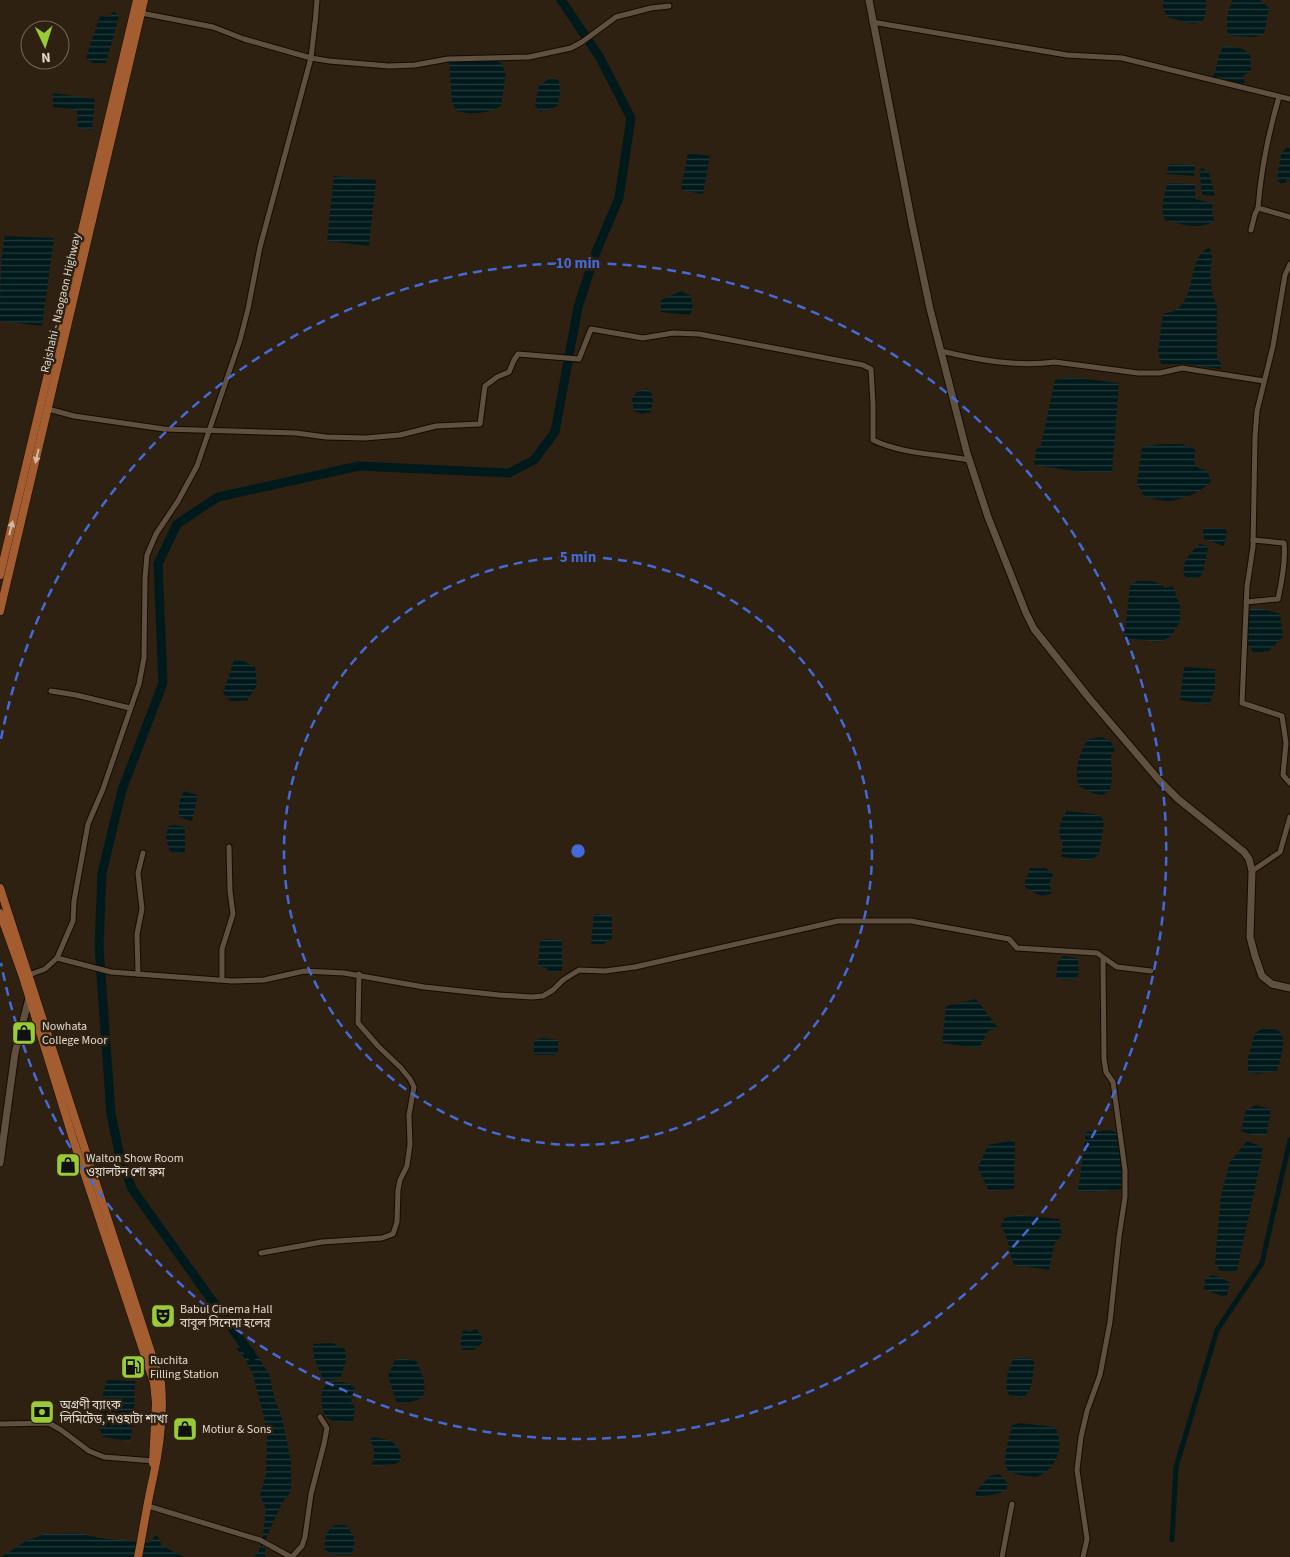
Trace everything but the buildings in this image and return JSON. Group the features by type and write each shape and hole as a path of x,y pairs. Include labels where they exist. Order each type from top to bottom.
{"main road":[{"name":"Rajshahi - Naogaon Highway","path":"0,611 136,0"},
{"name":"Rajshahi - Naogaon Highway","path":"0,575 41,424 48,409 144,0"},
{"path":"869,0 912,224 941,351 970,460 988,517 1026,613 1034,630 1140,760 1178,799 1244,852 1249,859 1252,871 1250,937 1254,956 1262,976 1272,984 1290,988"},
{"path":"0,888 29,975 48,1047"},
{"path":"0,914 48,1047 161,1383 162,1416 153,1478 138,1557"},
{"path":"0,1162 15,1053 29,998"}],"street":[{"path":"314,34 317,0"},
{"path":"141,13 213,27 244,39 328,62 389,66 414,65 448,59 528,57 571,48 616,17 651,8 669,6"},
{"path":"872,22 1067,55 1122,58 1290,99"},
{"path":"29,975 45,969 57,958 73,921 74,901 88,824 103,789 139,684 144,658 147,555 156,534 178,501 197,466 242,333 260,247 311,58 315,23"},
{"path":"1251,230 1258,208 1265,149 1279,97"},
{"path":"1258,208 1290,217"},
{"path":"1290,264 1285,275 1273,346 1257,410 1253,540 1246,602 1242,703 1282,716 1286,743 1283,775 1290,783"},
{"path":"48,409 74,416 126,425 164,429 296,433 326,437 365,438 400,435 436,426 480,424 485,386 497,376 509,372 518,354 579,359 591,329 643,338 673,333 699,334 863,365 871,369 873,440 884,446 970,460"},
{"path":"941,351 1000,362 1042,364 1055,362 1138,373 1160,373 1182,368 1264,381"},
{"path":"1246,602 1278,599 1285,550 1284,543 1253,540"},
{"path":"51,691 130,708"},
{"path":"1252,871 1280,852 1290,817"},
{"path":"222,980 222,949 234,914 230,891 229,846"},
{"path":"138,974 137,934 142,909 138,873 143,853"},
{"path":"57,958 90,965 111,972 222,980 264,980 304,972 358,974 442,989 508,996 543,996 579,970 605,971 634,967 838,921 870,920 911,921 1009,939 1017,948 1096,953 1117,967 1151,971"},
{"path":"1083,1557 1087,1539 1077,1470 1087,1411 1100,1374 1110,1322 1118,1237 1125,1197 1125,1170 1114,1082 1106,1072 1104,1059 1104,958"},
{"path":"261,1253 322,1242 382,1238 393,1234 397,1222 400,1180 408,1166 410,1144 409,1115 414,1087 401,1068 358,1023 358,974"},
{"path":"148,1506 260,1540 292,1557 302,1546 305,1537 311,1494 324,1444 327,1428 320,1417"},
{"path":"0,1424 49,1423 89,1451 104,1457 155,1461"},
{"path":"1002,1557 1012,1504"}],"water":[{"path":"1164,0 1206,0 1205,16 1202,22 1192,24 1167,17 1162,4"},
{"path":"1232,0 1260,0 1269,8 1264,34 1256,37 1231,36 1227,31 1227,17"},
{"path":"114,11 119,16 106,63 93,63 86,58 100,16 109,17"},
{"path":"1224,46 1243,49 1250,55 1251,71 1243,76 1245,83 1243,85 1211,79"},
{"path":"463,60 497,61 501,63 506,74 501,106 479,113 457,111 452,103 449,62"},
{"path":"551,78 559,80 558,106 540,112 535,105 539,85"},
{"path":"53,93 95,99 92,130 78,128 77,110 53,107"},
{"path":"1286,148 1290,148 1290,180 1287,178 1286,183 1280,183 1277,179 1281,155"},
{"path":"688,153 710,156 703,194 681,190"},
{"path":"1170,164 1195,165 1194,176 1166,174"},
{"path":"1201,167 1209,173 1215,196 1202,195"},
{"path":"334,176 376,180 369,246 327,241"},
{"path":"1168,183 1195,184 1195,199 1213,203 1212,214 1215,221 1197,226 1165,220 1163,207"},
{"path":"5,236 54,238 42,326 0,321 1,266"},
{"path":"1210,247 1212,258 1210,271 1212,293 1217,306 1217,359 1221,363 1221,369 1185,364 1161,364 1158,351 1163,314 1174,311 1181,305 1190,288 1198,259"},
{"path":"681,291 691,296 693,309 690,315 661,312 661,300"},
{"path":"1070,377 1119,383 1112,472 1081,472 1034,465 1036,449 1041,445 1055,380"},
{"path":"647,389 652,394 651,412 642,414 634,411 632,399 637,392"},
{"path":"1161,444 1182,444 1195,449 1194,462 1198,468 1207,471 1211,480 1208,484 1192,495 1173,501 1144,496 1137,483 1142,447"},
{"path":"1206,527 1225,529 1227,531 1224,546 1204,539 1203,530"},
{"path":"1200,544 1208,548 1203,573 1199,577 1189,579 1184,575 1183,571 1185,562"},
{"path":"1137,581 1156,582 1165,588 1173,586 1180,606 1180,622 1170,637 1160,642 1124,638 1130,586"},
{"path":"1249,609 1263,609 1280,614 1283,636 1269,651 1254,653 1248,645"},
{"path":"234,660 244,661 255,667 257,685 247,701 230,701 223,693"},
{"path":"1184,667 1215,669 1215,688 1209,705 1180,700"},
{"path":"1102,737 1110,741 1115,749 1111,758 1112,775 1110,791 1102,795 1092,793 1079,786 1077,768 1082,749 1088,739"},
{"path":"184,791 198,795 192,821 179,817 179,803"},
{"path":"1067,811 1101,816 1104,823 1099,854 1090,861 1061,857 1063,842 1059,831"},
{"path":"168,826 185,827 185,851 178,855 169,850 166,838"},
{"path":"1030,868 1045,868 1052,872 1053,877 1050,881 1050,888 1052,892 1042,896 1025,887"},
{"path":"595,914 612,915 612,938 604,944 591,944"},
{"path":"544,939 562,940 562,971 548,973 547,968 538,966 540,942"},
{"path":"1063,956 1078,958 1079,974 1075,979 1063,980 1056,977 1058,962"},
{"path":"976,999 998,1028 988,1031 979,1048 942,1043 946,1006"},
{"path":"1262,1029 1275,1029 1280,1032 1283,1048 1277,1071 1256,1074 1248,1072 1248,1058 1255,1033"},
{"path":"543,1038 558,1040 558,1052 555,1055 534,1055 534,1041"},
{"path":"1256,1105 1270,1109 1266,1135 1251,1135 1241,1131 1246,1110"},
{"path":"1111,1130 1117,1133 1122,1168 1121,1189 1093,1192 1078,1191 1086,1132"},
{"path":"1015,1140 1014,1189 989,1191 978,1168 988,1145"},
{"path":"1247,1141 1263,1147 1257,1178 1237,1271 1220,1271 1215,1263 1221,1195 1230,1162"},
{"path":"1019,1215 1059,1219 1062,1235 1054,1245 1049,1270 1014,1265 1006,1236 1001,1226 1004,1218"},
{"path":"1212,1275 1230,1283 1226,1298 1204,1289 1205,1279"},
{"path":"477,1329 482,1337 482,1343 474,1350 463,1350 460,1341 462,1332 464,1330 470,1332"},
{"path":"332,1343 345,1349 346,1361 340,1379 326,1381 323,1379 314,1358 313,1344"},
{"path":"235,1347 252,1347 269,1374 275,1400 282,1418 291,1462 291,1491 281,1505 267,1536 265,1557 254,1557 259,1551 266,1510 260,1495 266,1475 267,1439 264,1417 253,1375 245,1359"},
{"path":"400,1358 416,1361 424,1379 422,1398 408,1403 397,1403 388,1376 395,1360"},
{"path":"1014,1358 1027,1358 1033,1360 1034,1363 1030,1388 1021,1399 1008,1394 1006,1385 1007,1376"},
{"path":"107,1380 135,1381 134,1420 130,1441 103,1437 100,1430 101,1401"},
{"path":"335,1382 348,1383 355,1388 351,1400 355,1408 353,1421 337,1422 328,1418 323,1411 323,1390 326,1385"},
{"path":"1020,1423 1055,1427 1058,1435 1059,1449 1054,1462 1050,1468 1037,1477 1015,1474 1006,1467 1005,1456 1012,1425"},
{"path":"373,1437 393,1442 399,1449 401,1460 395,1464 374,1466 372,1464 374,1449 370,1440"},
{"path":"1000,1474 1008,1484 1006,1490 975,1498 976,1492 989,1476"},
{"path":"334,1525 346,1525 351,1533 354,1539 354,1546 351,1555 332,1554 324,1549 326,1534"},
{"path":"78,1533 100,1538 149,1543 157,1534 162,1546 184,1557 1,1557 26,1541 45,1534"}],"waterway":[{"path":"252,1356 132,1189 119,1152 111,1114 99,947 102,873 122,790 163,683 158,564 177,524 218,497 359,466 509,473 534,460 555,432 578,307 596,252 619,198 631,118 599,56 561,0"},
{"path":"1172,1540 1176,1467 1217,1330 1262,1263 1290,1140"}],"place":[{"name":"Nowhata College Moor","path":"24,1033"},
{"name":"Walton Show Room ওয়ালটন শো রুম","path":"68,1165"},
{"name":"Babul Cinema Hall বাবুল সিনেমা হলের","path":"163,1316"},
{"name":"Ruchita Filling Station","path":"133,1367"},
{"name":"অগ্রণী ব্যাংক লিমিটেড, নওহাটা শাখা","path":"42,1412"},
{"name":"Motiur & Sons","path":"185,1429"}]}
